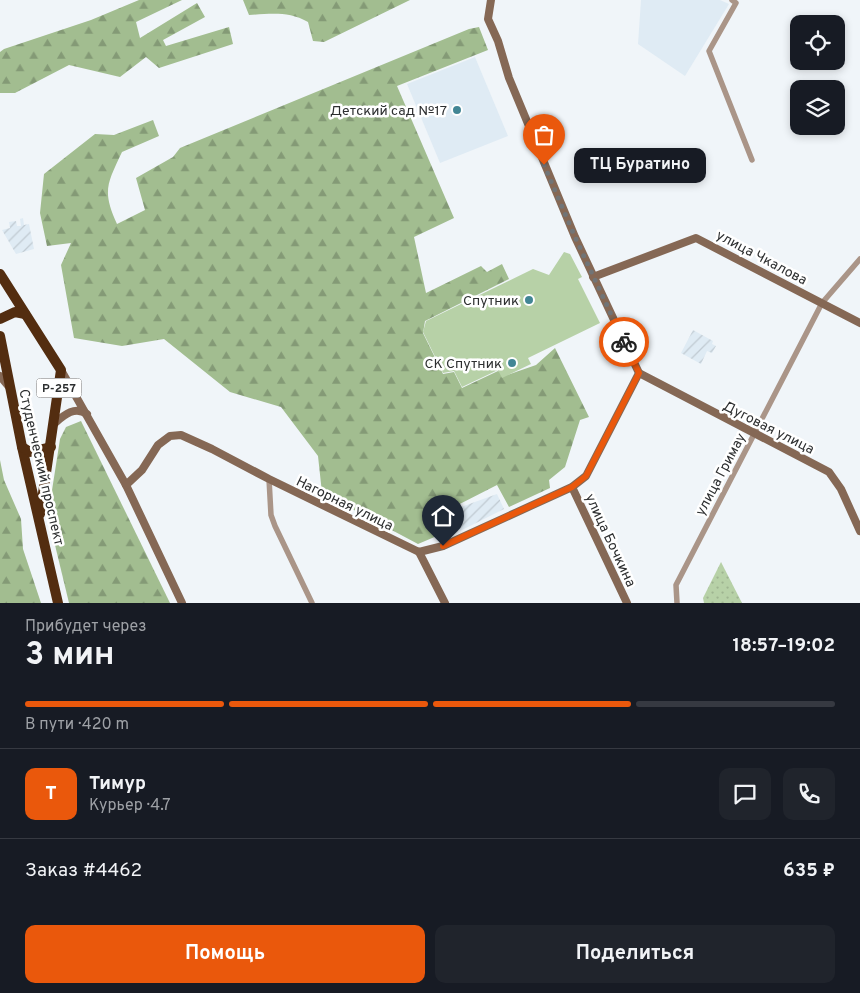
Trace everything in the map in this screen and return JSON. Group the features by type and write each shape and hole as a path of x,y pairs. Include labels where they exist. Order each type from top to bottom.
{"highway":[{"name":"Р-257","path":"0,274 61,370 52,447 40,518"},
{"path":"0,319 14,312 25,314"},
{"name":"Студенческий проспект","path":"0,336 22,447 40,518 58,603"},
{"path":"22,447 30,452 52,447"}],"main road":[{"path":"445,603 419,552 443,546 572,487 586,476 639,373 593,277 509,78 498,40 488,19 491,0"},
{"name":"улица Чкалова","path":"593,277 696,238 860,323"},
{"path":"61,370 126,485 182,603"},
{"name":"Дуговая улица","path":"639,373 831,474 860,531"},
{"path":"0,376 10,389"},
{"path":"55,423 65,414 75,411 81,410 87,414"},
{"name":"Нагорная улица","path":"126,485 142,470 158,446 170,436 181,435 419,552"},
{"name":"улица Бочкина","path":"572,487 627,603"}],"street":[{"path":"732,0 736,3 709,51 752,160"},
{"name":"улица Гримау","path":"677,603 676,585 822,303 860,259"},
{"path":"269,479 271,514 275,526 312,603"}],"shaded area":[{"path":"641,0 720,0 729,4 685,76 638,44"},
{"name":"Детский сад №17","path":"475,57 508,136 440,163 407,84"},
{"path":"23,218 24,225 29,224 34,249 16,254 2,230 10,228 9,222 16,221 17,226 21,226 20,219"},
{"path":"693,330 713,341 712,344 716,346 712,353 707,351 701,364 681,353"},
{"path":"497,494 504,509 460,531 450,511"}],"green space":[{"path":"139,0 182,0 136,22 140,38 197,3 205,17 163,40 166,46 229,27 233,44 159,68 146,57 120,77 69,65 15,93 0,93 0,52 4,49 91,20"},
{"path":"243,0 410,0 324,42 313,41 308,22 301,18 279,14 249,15"},
{"path":"479,27 488,50 397,86 454,218 414,237 426,293 481,266 487,272 502,264 509,279 425,321 423,333 443,374 454,372 462,388 498,371 507,375 536,365 555,348 589,417 580,420 565,467 549,480 550,488 509,507 497,485 446,511 444,533 418,544 322,493 318,456 281,407 230,392 164,339 122,346 74,338 61,265 71,243 47,246 40,213 44,174 95,134 114,135 153,120 159,136 122,152 110,180 108,188 109,203 117,224 145,210 136,178 173,157 180,148 469,29"},
{"name":"Спутник","path":"564,252 570,254 582,277 578,279 600,323 528,358 531,364 502,378 498,370 462,387 454,371 443,373 423,332 426,321 533,269 549,275"},
{"path":"81,421 170,603 69,603 48,516 60,439 66,427"},
{"path":"0,460 4,480 21,519 23,549 41,603 0,603"},
{"path":"721,562 742,603 704,603 703,598"}],"way so far":[{"path":"544,165 624,342"}],"place":[{"name":"Детский сад №17","path":"457,110"},
{"name":"ТЦ Буратино","path":"544,165"},
{"name":"Спутник","path":"529,300"},
{"name":"СК Спутник","path":"512,363"}],"route":[{"path":"443,546 572,487 586,476 639,373 624,342"}]}
